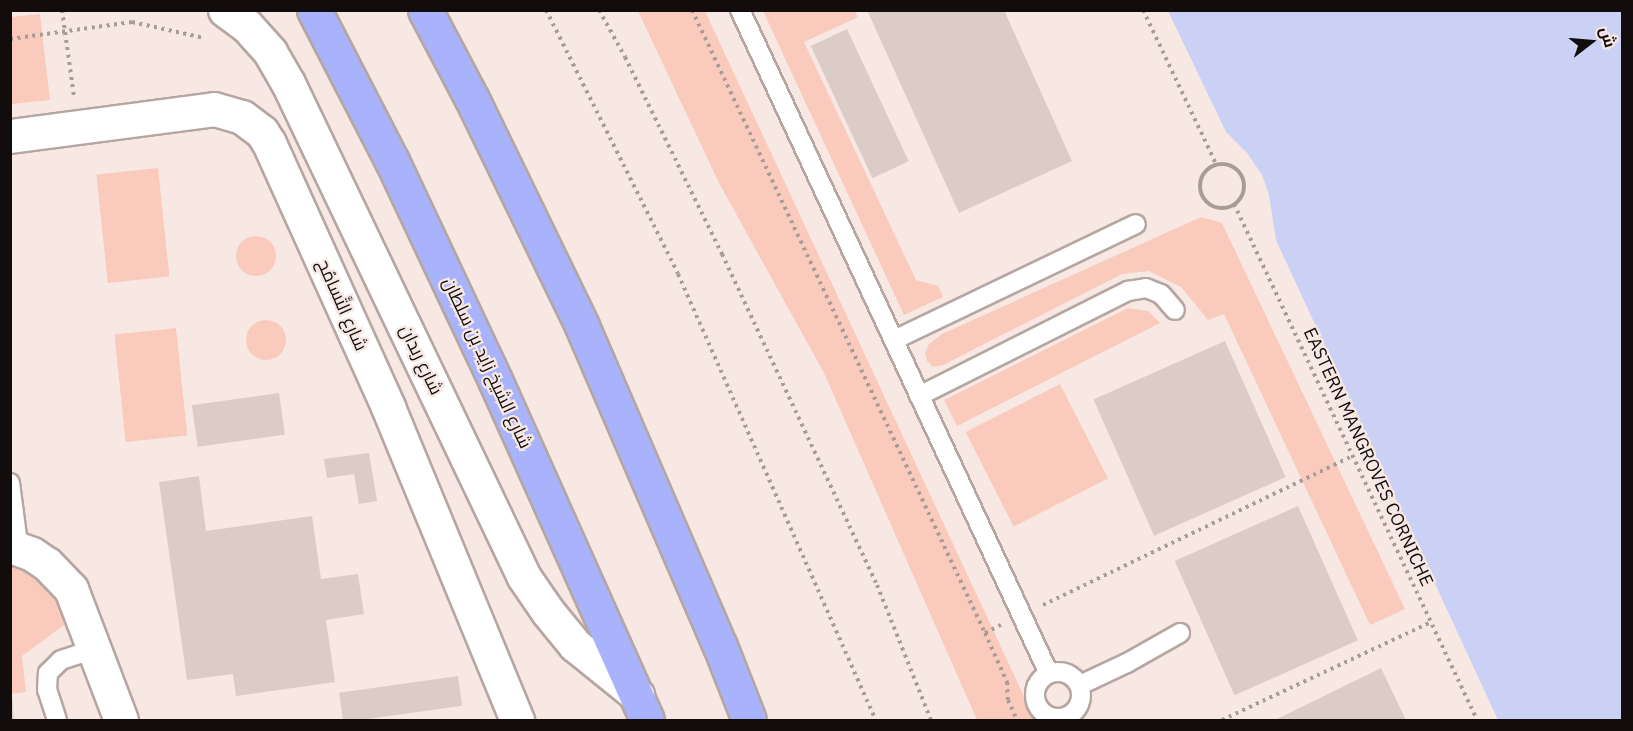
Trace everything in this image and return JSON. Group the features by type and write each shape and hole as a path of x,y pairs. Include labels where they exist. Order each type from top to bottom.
{"highway":[{"name":"شارع الشيخ زايد بن سلطان","path":"314,10 407,192 495,380 642,708"},
{"path":"425,10 472,99 582,326 720,646 749,720"}],"street":[{"name":"شارع ربدان","path":"225,10 246,25 270,52 288,83 524,577 575,645 642,708"},
{"name":"شارع التَّسامُح","path":"10,136 214,109 242,117 262,132 388,407 517,720"},
{"path":"14,541 60,575 78,605 121,720"}],"lane":[{"path":"740,10 1049,674"},
{"path":"894,340 1136,224"},
{"path":"919,396 1128,291 1146,288 1161,294 1175,310"},
{"path":"10,483 14,541"},
{"path":"1080,685 1127,663 1180,633"},
{"path":"57,720 47,690 48,673 61,660 95,649"},
{"path":"1055,672 1069,674 1080,685 1082,698 1070,718 1052,718 1045,714 1036,701 1037,686 1049,674 1055,672"}],"path":[{"path":"62,10 78,128"},
{"path":"546,10 678,274 876,720"},
{"path":"599,10 625,57 722,254 877,585 932,720"},
{"path":"692,10 985,633 1007,682 1008,700 1017,720"},
{"path":"1143,10 1216,164"},
{"path":"1216,164 1231,165 1242,176 1244,190 1234,204 1222,208 1214,206 1203,196 1200,189 1202,175 1216,164"},
{"name":"EASTERN MANGROVES CORNICHE","path":"1234,204 1477,720"},
{"path":"985,633 1352,455"},
{"path":"1222,720 1431,622"}],"shaded area":[{"path":"638,11 705,11 1035,720 977,720 824,373 719,183"},
{"path":"763,11 855,11 858,17 804,42 916,280 938,286 943,297 904,315"},
{"path":"40,14 50,100 11,104 11,17"},
{"path":"158,168 169,276 108,283 96,174"},
{"path":"1201,217 1222,223 1405,609 1370,625 1224,314 1208,320 1181,287 1149,271 1122,274 943,365 933,367 927,361 925,353 929,344 942,334"},
{"path":"256,236 270,242 276,256 270,270 256,276 242,270 236,256 242,242"},
{"path":"1128,308 1148,311 1160,323 957,426 944,400"},
{"path":"266,320 280,326 286,340 280,354 266,360 252,354 246,340 252,326"},
{"path":"176,328 187,435 126,442 114,334"},
{"path":"1060,384 1108,478 1014,527 966,432"},
{"path":"10,553 79,614 22,656 26,692 11,694"}],"water":[{"path":"1168,11 1622,11 1622,720 1498,720 1276,240 1269,195 1262,175 1247,153 1226,132"}],"building":[{"path":"867,10 1004,10 1072,161 959,213"},
{"path":"847,29 909,161 872,178 811,46"},
{"path":"1225,341 1286,477 1154,536 1093,400"},
{"path":"279,393 285,435 198,447 192,405"},
{"path":"369,453 377,501 359,504 354,474 327,478 324,459"},
{"path":"199,476 206,531 312,516 321,579 358,574 364,614 326,620 335,682 236,696 233,674 187,680 159,482"},
{"path":"1298,506 1358,640 1234,695 1175,561"},
{"path":"1381,668 1406,720 1275,720"},
{"path":"458,676 462,706 360,720 343,720 339,693"},
{"path":"10,695 12,695 14,720 10,720"}]}
